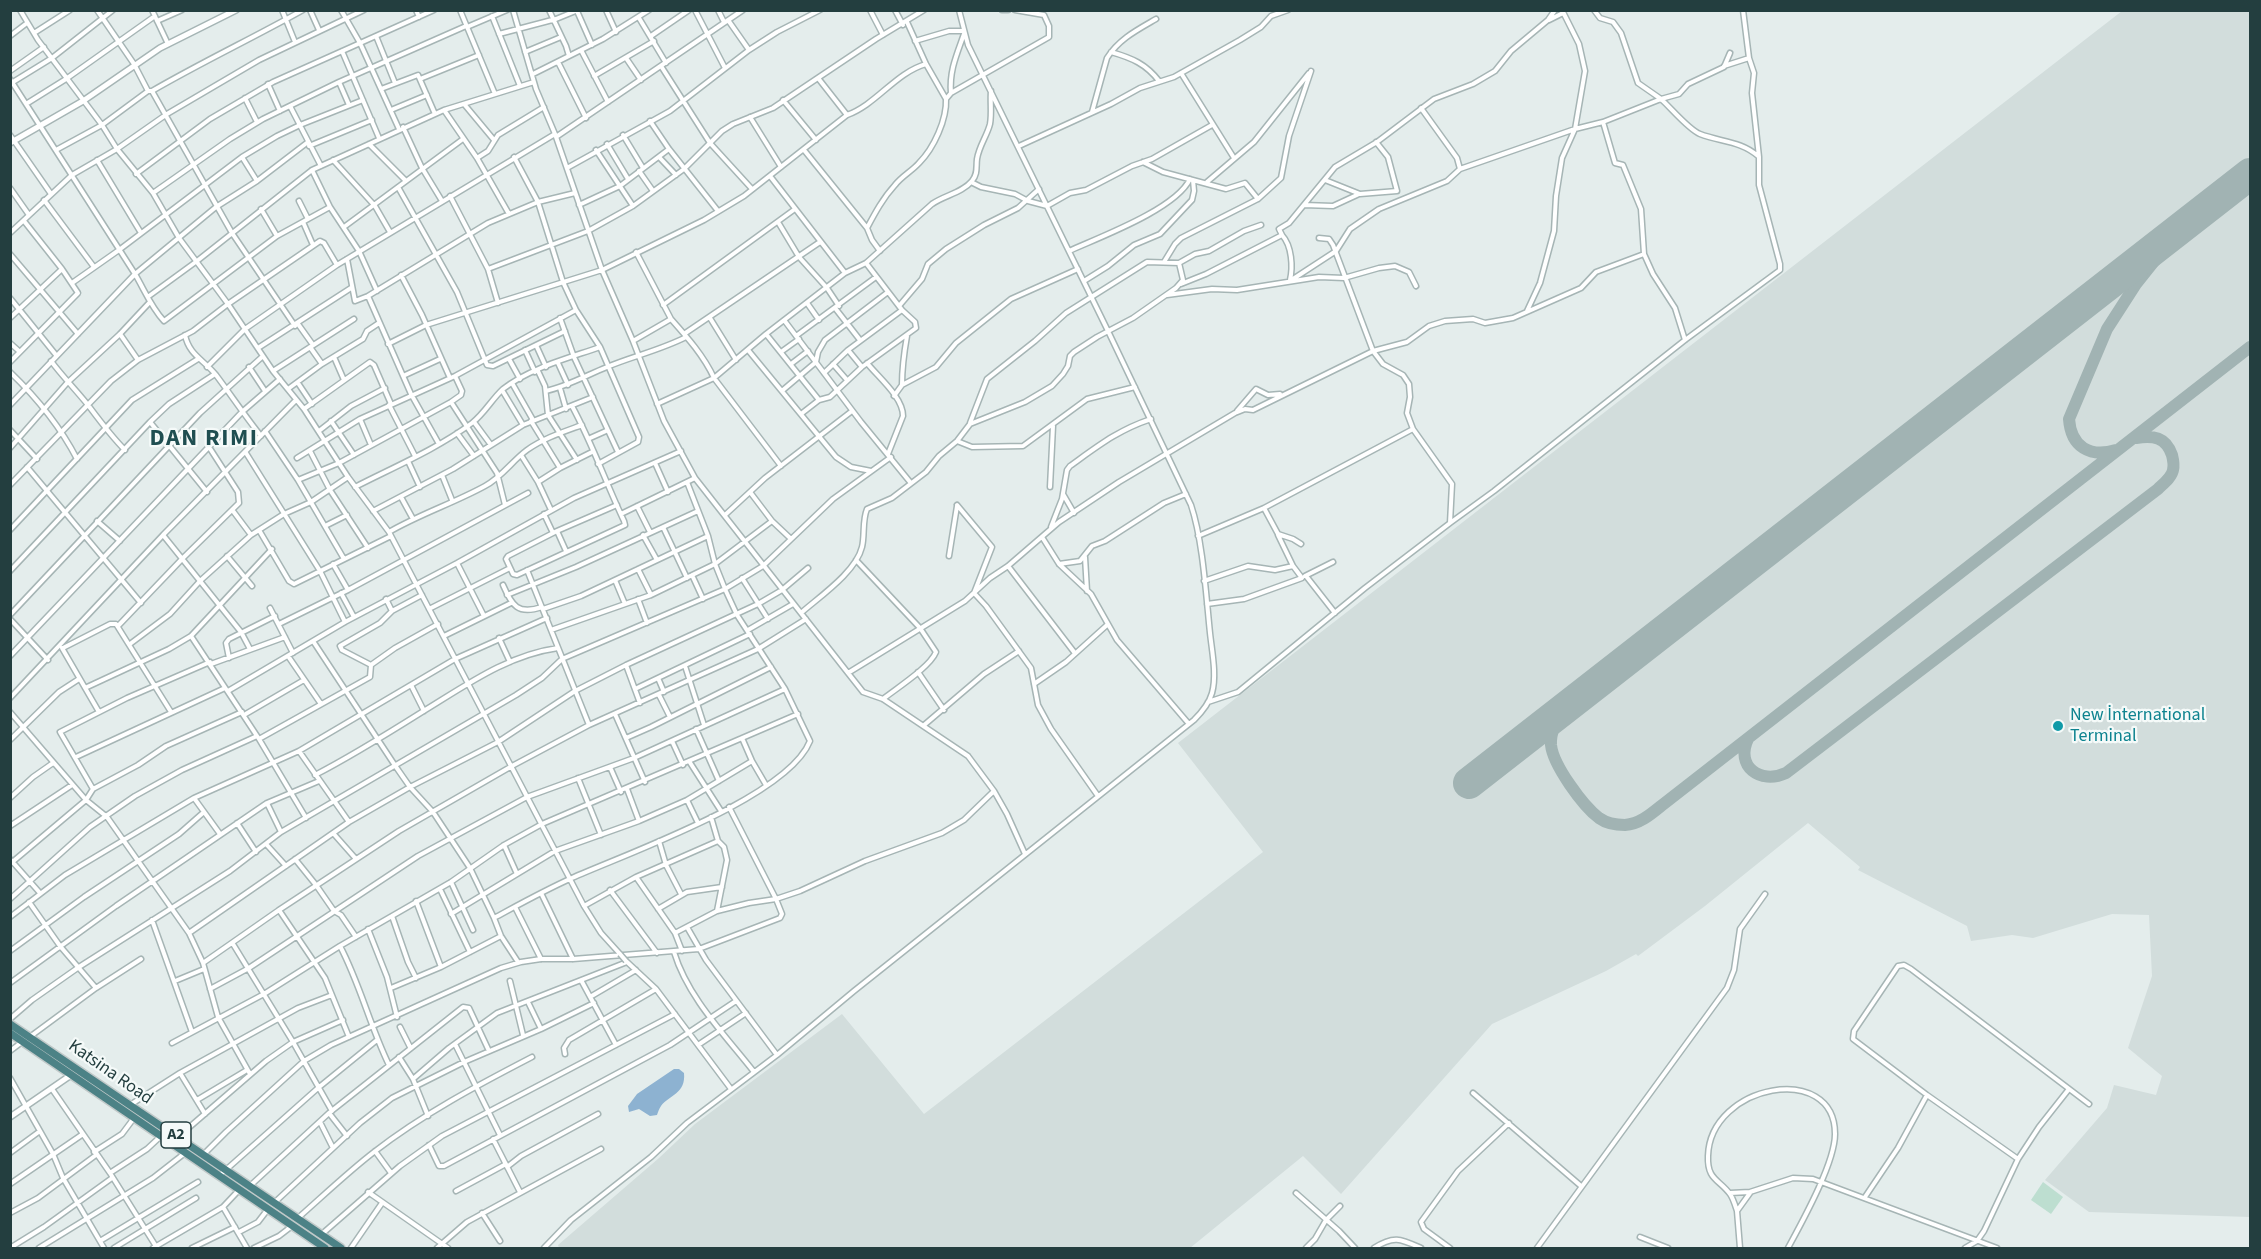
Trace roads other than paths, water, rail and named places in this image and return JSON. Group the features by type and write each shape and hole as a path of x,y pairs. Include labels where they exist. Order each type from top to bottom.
{"highway":[{"name":"Katsina Road","path":"10,1024 204,1154 239,1190 319,1247"},
{"name":"Katsina Road","path":"10,1032 186,1153 250,1186 341,1248"}],"street":[{"path":"20,10 117,149 153,193 179,238 228,304 273,371 304,409 348,477 390,534 569,879 601,933 656,989 731,1089"},
{"path":"34,33 70,10"},
{"path":"97,10 166,114 216,207 247,258 312,346 322,364"},
{"path":"113,10 52,58 12,81 39,127 149,296 149,303 162,319 166,320 277,236 330,207"},
{"path":"152,10 168,44"},
{"path":"26,104 118,40 156,18 182,10"},
{"path":"51,194 12,140 39,127 83,100 134,64 168,44 225,13 236,10"},
{"path":"282,10 295,42"},
{"path":"56,150 102,125 150,91 303,10"},
{"path":"310,10 319,30"},
{"path":"341,10 360,43 391,110 442,201"},
{"path":"10,233 72,175 117,149 166,114 217,83 295,42 364,10"},
{"path":"416,10 419,17"},
{"path":"136,174 210,119 268,84 434,10"},
{"path":"460,10 495,94"},
{"path":"153,193 257,122 339,82 507,10"},
{"path":"513,10 534,82 556,135 602,270 664,421 695,478 862,692 884,699 968,756 994,791 1025,854"},
{"path":"549,10 569,56"},
{"path":"606,10 616,32"},
{"path":"638,10 683,102 710,142 752,189"},
{"path":"533,74 616,32 650,10"},
{"path":"594,76 626,58 689,10"},
{"path":"694,10 725,69"},
{"path":"718,10 723,22"},
{"path":"207,367 245,329 337,265 514,157 586,118 743,10"},
{"path":"567,168 683,102 749,50 777,32 820,10"},
{"path":"870,10 883,35"},
{"path":"867,228 885,196 929,151 946,107 946,99 905,23 895,10"},
{"path":"488,269 588,231 633,206 684,169 710,142 733,124 766,112 924,10"},
{"path":"544,1248 571,1220 631,1174 687,1123 777,1055 1189,724 1208,702 1212,692 1207,604 1195,517 1151,419 982,74 964,32 959,10"},
{"path":"1002,10 1008,10"},
{"path":"946,99 951,93 982,74 1048,37 1049,26 1044,15 1015,10"},
{"path":"1019,146 1140,88 1181,73 1254,31 1270,16 1288,10"},
{"path":"1548,20 1555,10"},
{"path":"1594,10 1600,18 1613,22 1621,33 1638,83 1661,99 1698,134 1736,143 1749,148 1759,156"},
{"path":"1208,702 1238,692 1450,523 1685,340 1779,270 1780,264 1759,185 1759,156 1752,93 1754,73 1749,58 1743,10"},
{"path":"499,34 578,11 592,45"},
{"path":"1290,281 1293,268 1286,240 1279,229 1289,224 1335,167 1376,142 1434,99 1473,84 1495,70 1511,51 1548,20 1562,12 1575,37 1585,71 1575,129 1562,158 1556,196 1554,231 1540,283 1527,312"},
{"path":"492,16 520,86"},
{"path":"1092,112 1107,58 1111,52 1124,37 1156,19"},
{"path":"728,20 749,50"},
{"path":"10,36 27,23"},
{"path":"915,41 949,31 964,32"},
{"path":"951,93 952,67 964,32"},
{"path":"376,36 395,83"},
{"path":"525,52 561,36"},
{"path":"10,70 44,47"},
{"path":"581,50 608,102"},
{"path":"342,51 379,138"},
{"path":"1111,52 1140,62 1160,81"},
{"path":"1724,67 1730,53"},
{"path":"420,79 479,56"},
{"path":"626,58 641,80"},
{"path":"1290,281 1336,251 1350,230 1379,209 1447,181 1460,169 1575,129 1603,122 1679,94 1688,84 1749,58"},
{"path":"558,62 586,118"},
{"path":"388,344 426,325 602,270 718,212 770,176 848,115 860,110 906,72 926,64"},
{"path":"1164,262 1181,238 1258,200 1281,178 1289,136 1311,70 1254,142 1207,182"},
{"path":"1181,73 1234,158"},
{"path":"381,89 416,74 435,114"},
{"path":"818,78 848,115"},
{"path":"339,82 349,105"},
{"path":"149,296 312,170 444,110 534,82"},
{"path":"268,84 280,111"},
{"path":"657,404 714,378 766,334 845,273 866,263 941,197 955,193 971,182 977,170 977,159 989,125 991,90"},
{"path":"391,110 427,95"},
{"path":"245,98 257,122"},
{"path":"72,283 242,157 276,136 363,100"},
{"path":"783,100 816,140"},
{"path":"464,104 494,140"},
{"path":"290,106 321,166"},
{"path":"477,158 488,151 494,140 544,107"},
{"path":"1421,108 1457,158 1460,169"},
{"path":"444,110 477,158 509,214"},
{"path":"750,117 781,167"},
{"path":"10,405 135,274 216,207 308,144 372,120"},
{"path":"650,120 669,149 718,212"},
{"path":"1603,122 1616,163 1623,165 1641,209 1644,254 1653,274 1675,309 1685,340"},
{"path":"971,182 995,191 1015,194 1028,201 1047,206 1071,193 1092,187 1152,159 1212,125"},
{"path":"623,135 653,191"},
{"path":"344,227 464,139"},
{"path":"1376,142 1388,157 1398,191 1405,198"},
{"path":"369,144 406,181"},
{"path":"607,144 628,179"},
{"path":"579,205 620,186 669,149"},
{"path":"596,150 633,206"},
{"path":"804,150 867,228 872,240 880,250"},
{"path":"242,157 257,181"},
{"path":"514,157 538,202 563,282 576,310 600,347 640,439 598,464"},
{"path":"659,157 676,175"},
{"path":"97,160 141,233"},
{"path":"333,160 375,206 390,232"},
{"path":"1142,162 1163,172 1207,182 1226,189 1245,183 1258,200"},
{"path":"312,170 330,207 359,251 376,291"},
{"path":"770,176 845,273"},
{"path":"1069,251 1128,225 1161,207 1182,191 1191,180"},
{"path":"1084,281 1108,266 1134,245 1160,234 1192,200 1194,191 1191,180"},
{"path":"1325,180 1360,194"},
{"path":"399,187 435,255 453,282 483,360 490,367 565,331"},
{"path":"10,188 29,215"},
{"path":"824,373 848,350 900,308 922,279 928,264 946,249 1028,201 1039,189"},
{"path":"1304,206 1333,206 1360,194 1398,191"},
{"path":"347,259 354,301 368,296 470,233 538,202 575,193"},
{"path":"450,196 488,269 498,303"},
{"path":"44,200 94,267"},
{"path":"299,201 308,219"},
{"path":"261,209 277,236"},
{"path":"663,305 795,209"},
{"path":"10,362 78,294 62,269 24,221"},
{"path":"303,222 314,245"},
{"path":"778,222 799,257 827,288 860,340"},
{"path":"801,613 840,579 856,560 862,548 867,509 892,498 926,472 939,456 957,441 970,424 987,379 1066,313 1147,262 1179,263 1261,225"},
{"path":"970,424 1025,402 1052,386 1063,374 1074,352 1133,318 1180,285 1282,236"},
{"path":"1319,238 1329,239 1336,251 1344,278 1373,351 1383,364 1402,375 1410,384 1407,413 1413,429 1452,484 1450,523"},
{"path":"10,485 87,404 138,360 207,322 262,279 322,241 337,265"},
{"path":"546,391 568,385 685,335 820,242"},
{"path":"636,252 671,319 781,466"},
{"path":"10,254 78,334"},
{"path":"848,673 965,601 1050,529 1166,453 1235,413 1245,409 1253,410 1373,351 1407,342 1429,326 1445,321 1473,319 1485,323 1513,318 1581,288 1596,272 1644,254"},
{"path":"801,414 819,400 830,397 836,389 867,363 915,330 916,325 866,263"},
{"path":"1179,263 1183,276 1180,285"},
{"path":"1166,295 1212,289 1237,290 1319,277 1344,278 1379,267 1395,266 1409,272 1416,286"},
{"path":"10,318 62,269"},
{"path":"894,396 902,386 936,367 956,343 1011,299 1078,269"},
{"path":"298,480 339,463 461,395 462,391 440,359 401,275"},
{"path":"781,352 876,277"},
{"path":"258,348 352,287"},
{"path":"783,390 816,362 818,352 825,340 888,292"},
{"path":"368,296 411,394 439,444"},
{"path":"10,298 56,356"},
{"path":"10,448 67,383 120,334 149,303"},
{"path":"807,303 819,320"},
{"path":"297,458 360,419 452,377 576,310"},
{"path":"560,318 606,431 618,452"},
{"path":"710,318 736,360"},
{"path":"273,371 354,319"},
{"path":"633,341 671,319"},
{"path":"784,320 910,482"},
{"path":"288,389 322,364 363,339 367,331 379,323"},
{"path":"120,334 138,360"},
{"path":"766,334 819,400"},
{"path":"185,335 187,344 198,360 215,374 261,436"},
{"path":"902,386 902,366 907,336"},
{"path":"10,343 20,352"},
{"path":"536,345 546,367"},
{"path":"355,487 408,461 474,422 502,390 512,383 536,371 600,347"},
{"path":"525,350 546,391 548,415 577,460"},
{"path":"748,350 783,390 827,447 843,463 872,471"},
{"path":"848,350 862,367"},
{"path":"791,364 808,351"},
{"path":"48,660 26,638 10,617 200,413 263,356"},
{"path":"334,357 344,380"},
{"path":"509,358 520,379"},
{"path":"403,376 440,359"},
{"path":"10,530 132,400 198,360"},
{"path":"51,361 105,429 125,450"},
{"path":"304,409 370,362 374,365 385,387 400,430 415,456"},
{"path":"558,363 568,385"},
{"path":"10,1019 32,1000 79,967 256,852 281,832 542,678 562,659 725,589 763,566 790,538 834,499 872,471 889,455 903,413 894,396 867,363"},
{"path":"833,364 847,380"},
{"path":"249,367 265,391"},
{"path":"10,372 26,387 62,431 77,459"},
{"path":"10,571 150,422 169,404 215,374"},
{"path":"10,656 242,412 280,379"},
{"path":"298,383 312,404"},
{"path":"512,383 542,440 560,468"},
{"path":"319,431 351,406 385,387"},
{"path":"957,441 972,447 1017,447 1028,443 1087,399 1135,387"},
{"path":"560,388 566,409"},
{"path":"1235,413 1256,388 1268,395 1284,394"},
{"path":"502,390 523,425"},
{"path":"373,511 442,475 523,425 593,397"},
{"path":"10,698 62,647 163,535 296,400"},
{"path":"451,402 499,477 505,505"},
{"path":"572,406 582,425 625,523 624,526 566,550 514,576 506,559 508,556 555,532 617,505"},
{"path":"725,515 781,466 852,410"},
{"path":"360,419 371,445"},
{"path":"1050,529 1063,494 1067,470 1070,466 1108,438 1130,426 1151,419"},
{"path":"331,421 354,454"},
{"path":"150,422 207,492"},
{"path":"474,422 491,445"},
{"path":"259,530 291,583 298,583 368,548 413,519 485,486 542,440 582,425"},
{"path":"1050,487 1053,425"},
{"path":"1198,536 1264,508 1413,429"},
{"path":"10,430 37,459"},
{"path":"265,431 298,480 345,559"},
{"path":"588,439 606,431"},
{"path":"457,433 474,456"},
{"path":"118,626 239,503 240,497 209,447"},
{"path":"310,450 330,490 368,548"},
{"path":"76,757 226,689 551,510 681,451"},
{"path":"538,482 592,452"},
{"path":"246,453 320,571 345,622"},
{"path":"521,455 538,482 551,510"},
{"path":"408,461 420,487"},
{"path":"655,463 668,492"},
{"path":"27,467 141,603"},
{"path":"442,475 452,501"},
{"path":"130,644 170,614 200,581 250,535 284,514 311,502 348,477"},
{"path":"621,514 695,478"},
{"path":"494,918 569,879 721,812 788,772 806,752 810,741 798,714 785,689 738,615 725,589 687,482"},
{"path":"750,492 790,538"},
{"path":"279,624 333,598 528,493"},
{"path":"1063,494 1074,513"},
{"path":"1059,564 1080,561 1092,546 1105,541 1164,503 1186,495"},
{"path":"401,496 413,519"},
{"path":"950,556 957,505 992,547 974,593"},
{"path":"638,506 650,532"},
{"path":"1264,508 1293,566 1335,613"},
{"path":"233,511 250,535"},
{"path":"507,595 698,511"},
{"path":"544,514 566,550"},
{"path":"325,526 346,515"},
{"path":"551,630 651,595 715,564 772,520"},
{"path":"97,521 120,541"},
{"path":"663,527 674,552 703,599"},
{"path":"1278,534 1301,544"},
{"path":"163,535 241,632 250,649"},
{"path":"644,536 657,560"},
{"path":"503,585 511,603 519,608 529,610 543,608 581,596 708,536"},
{"path":"1042,537 1059,564 1087,591 1117,640 1189,724"},
{"path":"85,688 169,649 191,636 272,549"},
{"path":"228,556 252,586"},
{"path":"1085,557 1087,591"},
{"path":"856,560 920,628 936,652 934,657 918,672 884,699"},
{"path":"1207,604 1244,598 1304,577 1333,562"},
{"path":"457,563 484,616"},
{"path":"333,564 348,590"},
{"path":"1008,566 1074,652"},
{"path":"1204,581 1248,566 1275,570 1293,566"},
{"path":"429,609 510,568"},
{"path":"189,933 349,822 410,787 498,742 575,691 758,604 783,590 808,568"},
{"path":"638,569 651,595"},
{"path":"527,570 589,725"},
{"path":"742,578 768,619"},
{"path":"615,580 625,604"},
{"path":"341,593 354,617"},
{"path":"974,593 1031,668 1038,705 1051,729 1098,796"},
{"path":"371,665 342,650 340,646 380,623 392,611 422,595"},
{"path":"386,599 392,611"},
{"path":"638,600 647,623"},
{"path":"444,636 511,603"},
{"path":"635,689 749,632 794,604"},
{"path":"270,608 304,680 321,704"},
{"path":"229,658 226,643 232,636 275,616"},
{"path":"10,917 40,893 194,798 299,751 455,659 547,618"},
{"path":"175,981 203,966 279,910 399,831 512,766 589,725 758,649 806,619"},
{"path":"62,647 110,624 116,624 171,712"},
{"path":"10,899 90,827 135,796 182,770 258,737 346,690 370,676 371,665 395,648 438,624"},
{"path":"1035,684 1066,662 1074,652 1107,625"},
{"path":"191,636 243,713 306,818"},
{"path":"93,789 60,732 99,712 211,663 250,649 254,650 285,637"},
{"path":"499,638 510,662"},
{"path":"314,641 394,764 410,787 433,812 470,868 501,936 518,962"},
{"path":"62,647 99,712"},
{"path":"315,775 467,684 524,655 558,648"},
{"path":"923,726 984,674 1019,651"},
{"path":"626,665 640,703"},
{"path":"685,666 704,725"},
{"path":"626,738 771,667"},
{"path":"918,672 944,710"},
{"path":"658,678 670,717"},
{"path":"10,740 59,692 79,679"},
{"path":"40,893 11,862 86,800 93,789 138,765 166,746 243,713 304,680"},
{"path":"411,685 424,711"},
{"path":"210,989 249,968 450,838 527,797 634,758 785,689"},
{"path":"10,712 86,800 106,817 189,933 203,966 218,1017 248,1072"},
{"path":"615,714 645,782"},
{"path":"172,1043 264,994 368,929 452,882 504,845 542,824 645,782 798,714"},
{"path":"696,729 719,781"},
{"path":"742,738 766,785"},
{"path":"672,741 683,765"},
{"path":"299,751 349,822"},
{"path":"689,761 721,812"},
{"path":"451,914 555,851 639,821 687,800 752,761"},
{"path":"12,794 53,763"},
{"path":"610,767 621,792"},
{"path":"578,778 601,835"},
{"path":"10,983 267,803 319,781"},
{"path":"10,826 72,784"},
{"path":"627,789 639,821"},
{"path":"675,933 717,911 776,899 800,891 865,861 942,833 964,819 994,791"},
{"path":"194,798 220,834"},
{"path":"687,800 698,823"},
{"path":"267,803 281,832"},
{"path":"204,1154 226,1131 304,1061 331,1045 397,1017 478,978 518,962 540,959 573,959 699,949 780,918 782,914 776,899 729,807"},
{"path":"10,951 137,860 179,834 204,812"},
{"path":"711,817 718,841 724,847 727,860 717,911"},
{"path":"237,823 256,852"},
{"path":"333,833 356,859"},
{"path":"659,841 666,865 681,894"},
{"path":"584,906 636,877 718,841"},
{"path":"266,844 286,866"},
{"path":"504,845 517,874"},
{"path":"296,859 356,937"},
{"path":"636,877 675,933 682,951"},
{"path":"452,882 473,930"},
{"path":"658,909 681,894 698,889 722,887"},
{"path":"440,889 470,952"},
{"path":"610,890 658,953"},
{"path":"541,894 573,959"},
{"path":"1537,1248 1727,988 1734,970 1740,929 1765,894"},
{"path":"29,902 60,946 96,988"},
{"path":"416,902 441,967"},
{"path":"515,907 540,959"},
{"path":"279,910 314,962 332,995 349,1037"},
{"path":"392,916 416,978"},
{"path":"152,919 192,1032"},
{"path":"687,927 699,949 777,1055"},
{"path":"368,929 391,988 397,1017"},
{"path":"391,988 441,967 501,936"},
{"path":"233,944 294,1042 331,1112 347,1136"},
{"path":"340,946 357,979 377,1040 389,1065"},
{"path":"674,952 685,981 754,1072"},
{"path":"31,1036 96,988 141,959"},
{"path":"413,1079 497,1013 626,961"},
{"path":"2018,1158 1927,1095 1916,1084 1857,1043 1853,1037 1854,1031 1881,989 1901,965 1911,969 2089,1104"},
{"path":"590,997 636,970"},
{"path":"581,980 616,1045"},
{"path":"510,981 523,1035"},
{"path":"565,1054 564,1048 569,1040 656,989"},
{"path":"129,1105 180,1073 279,1019 309,1003 332,995"},
{"path":"429,1145 441,1167 689,1034 736,1001"},
{"path":"528,1002 541,1029"},
{"path":"274,1203 333,1148 392,1098 464,1062 594,1003"},
{"path":"250,1186 331,1112 463,1007 469,1008 489,1051"},
{"path":"698,1045 746,1013"},
{"path":"322,1235 368,1192 429,1145 675,1014"},
{"path":"197,1100 248,1072 294,1042 343,1020"},
{"path":"400,1026 410,1047"},
{"path":"222,1173 318,1088 377,1040"},
{"path":"10,1051 23,1041"},
{"path":"455,1044 500,1135"},
{"path":"399,1057 413,1079 414,1087 428,1116"},
{"path":"298,1218 375,1151 475,1087 532,1057"},
{"path":"178,1137 206,1114 248,1072"},
{"path":"180,1073 206,1114"},
{"path":"10,1117 71,1075"},
{"path":"11,1080 53,1154 63,1178 104,1248"},
{"path":"52,1089 111,1175 155,1248 223,1207 239,1190"},
{"path":"1740,1248 1737,1211 1730,1193 1716,1181 1710,1172 1708,1154 1714,1130 1721,1119 1742,1101 1759,1092 1786,1089 1805,1092 1822,1103 1831,1115 1834,1124 1834,1145 1821,1181 1788,1248"},
{"path":"1965,1248 1977,1241 1984,1231 2018,1158 2069,1089"},
{"path":"1473,1093 1581,1186"},
{"path":"1865,1197 1898,1148 1927,1095"},
{"path":"456,1191 598,1114"},
{"path":"10,1214 38,1198 122,1134 135,1118"},
{"path":"320,1122 333,1148"},
{"path":"1450,1248 1424,1229 1421,1222 1458,1171 1509,1123"},
{"path":"10,1153 40,1131"},
{"path":"10,1184 83,1134"},
{"path":"10,1248 44,1227 161,1136"},
{"path":"493,1139 520,1192"},
{"path":"436,1248 458,1228 482,1213 601,1149"},
{"path":"375,1151 391,1173"},
{"path":"39,1248 153,1178 186,1153"},
{"path":"1730,1193 1750,1192 1793,1178 1821,1181 1997,1248"},
{"path":"100,1241 198,1182"},
{"path":"368,1192 447,1248"},
{"path":"1737,1211 1750,1192"},
{"path":"1296,1193 1355,1248"},
{"path":"114,1248 195,1198"},
{"path":"351,1248 382,1203"},
{"path":"1310,1248 1326,1221 1340,1206"},
{"path":"223,1207 247,1248"},
{"path":"239,1233 258,1222 268,1209"},
{"path":"482,1213 500,1241"},
{"path":"254,1248 279,1236 292,1226"},
{"path":"192,1248 235,1227"},
{"path":"1640,1237 1668,1248"},
{"path":"1374,1248 1385,1241 1395,1239 1421,1248"}],"water":[{"path":"674,1069 679,1069 684,1073 684,1080 680,1090 664,1102 657,1115 650,1116 639,1109 629,1112 628,1106 637,1094"}],"place":[{"name":"New İnternational Terminal","path":"2058,726"}],"district":[{"name":"DAN RIMI","path":"204,440"}]}
